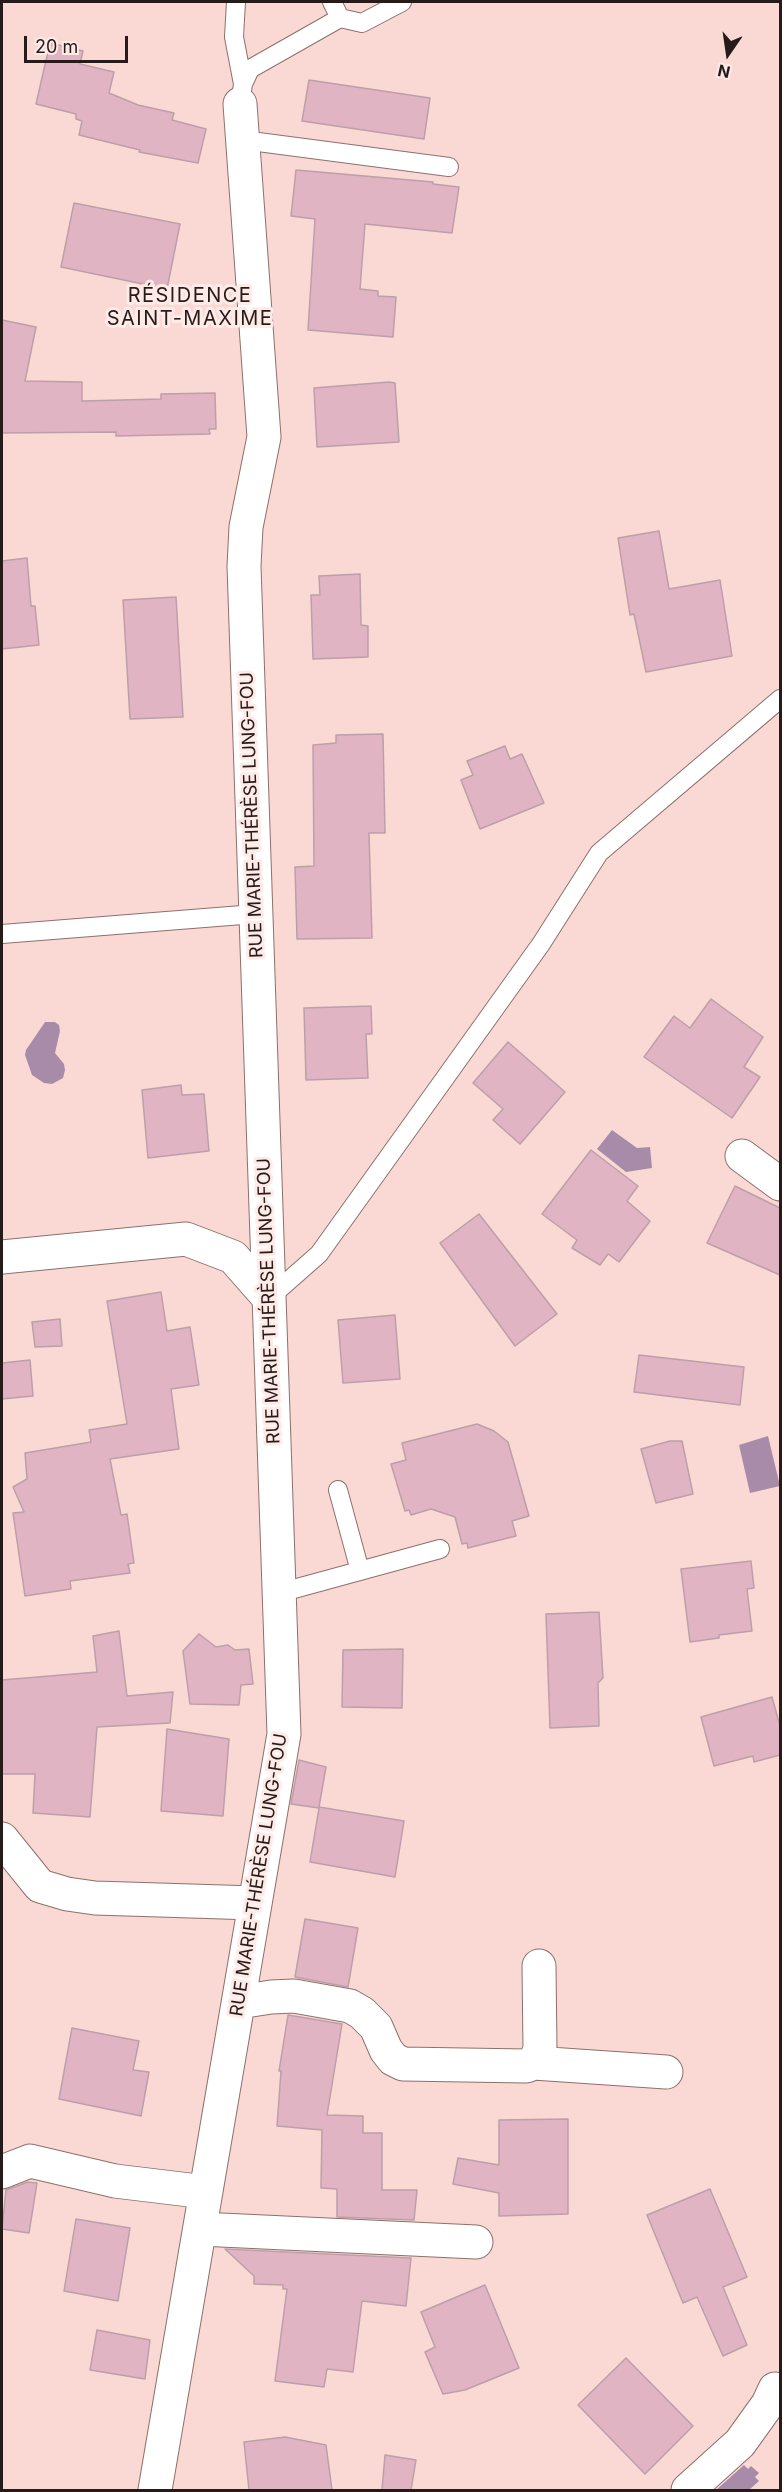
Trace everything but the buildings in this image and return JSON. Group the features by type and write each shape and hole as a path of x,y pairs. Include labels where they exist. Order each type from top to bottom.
{"street":[{"name":"RUE MARIE-THÉRÈSE LUNG-FOU","path":"155,2490 284,1734 244,566 246,527 264,437 243,140 242,94"},
{"path":"742,1156 780,1184"},
{"path":"2,1257 186,1239 232,1257 269,1298"},
{"path":"2,1839 40,1886 67,1894 95,1898 255,1903"},
{"path":"534,2063 538,2057 540,2044 539,1966"},
{"path":"239,2002 294,1996 350,2006 362,2013 376,2027 393,2060 404,2064 526,2066 534,2063 666,2072"},
{"path":"2,2172 30,2161 115,2181 206,2192"},
{"path":"200,2229 476,2242"},
{"path":"688,2490 740,2443 768,2404 775,2389"}],"lane":[{"path":"236,2 234,37 242,94"},
{"path":"332,2 340,18"},
{"path":"242,94 250,69 340,18 362,23 402,2"},
{"path":"243,140 449,166"},
{"path":"269,1298 319,1254 541,944 599,853 780,699"},
{"path":"2,933 255,914"},
{"path":"338,1490 360,1570"},
{"path":"279,1593 440,1549"}],"shaded area":[{"path":"45,1022 55,1022 59,1025 60,1031 55,1053 64,1064 65,1070 63,1078 52,1084 44,1083 32,1075 25,1055"},
{"path":"612,1130 637,1148 650,1147 652,1168 626,1172 597,1149"},
{"path":"768,1436 780,1486 750,1493 739,1445"},
{"path":"744,2465 748,2469 751,2466 759,2473 755,2477 759,2481 749,2490 716,2490"}],"district":[{"name":"RÉSIDENCE SAINT-MAXIME","path":"190,308"}]}
